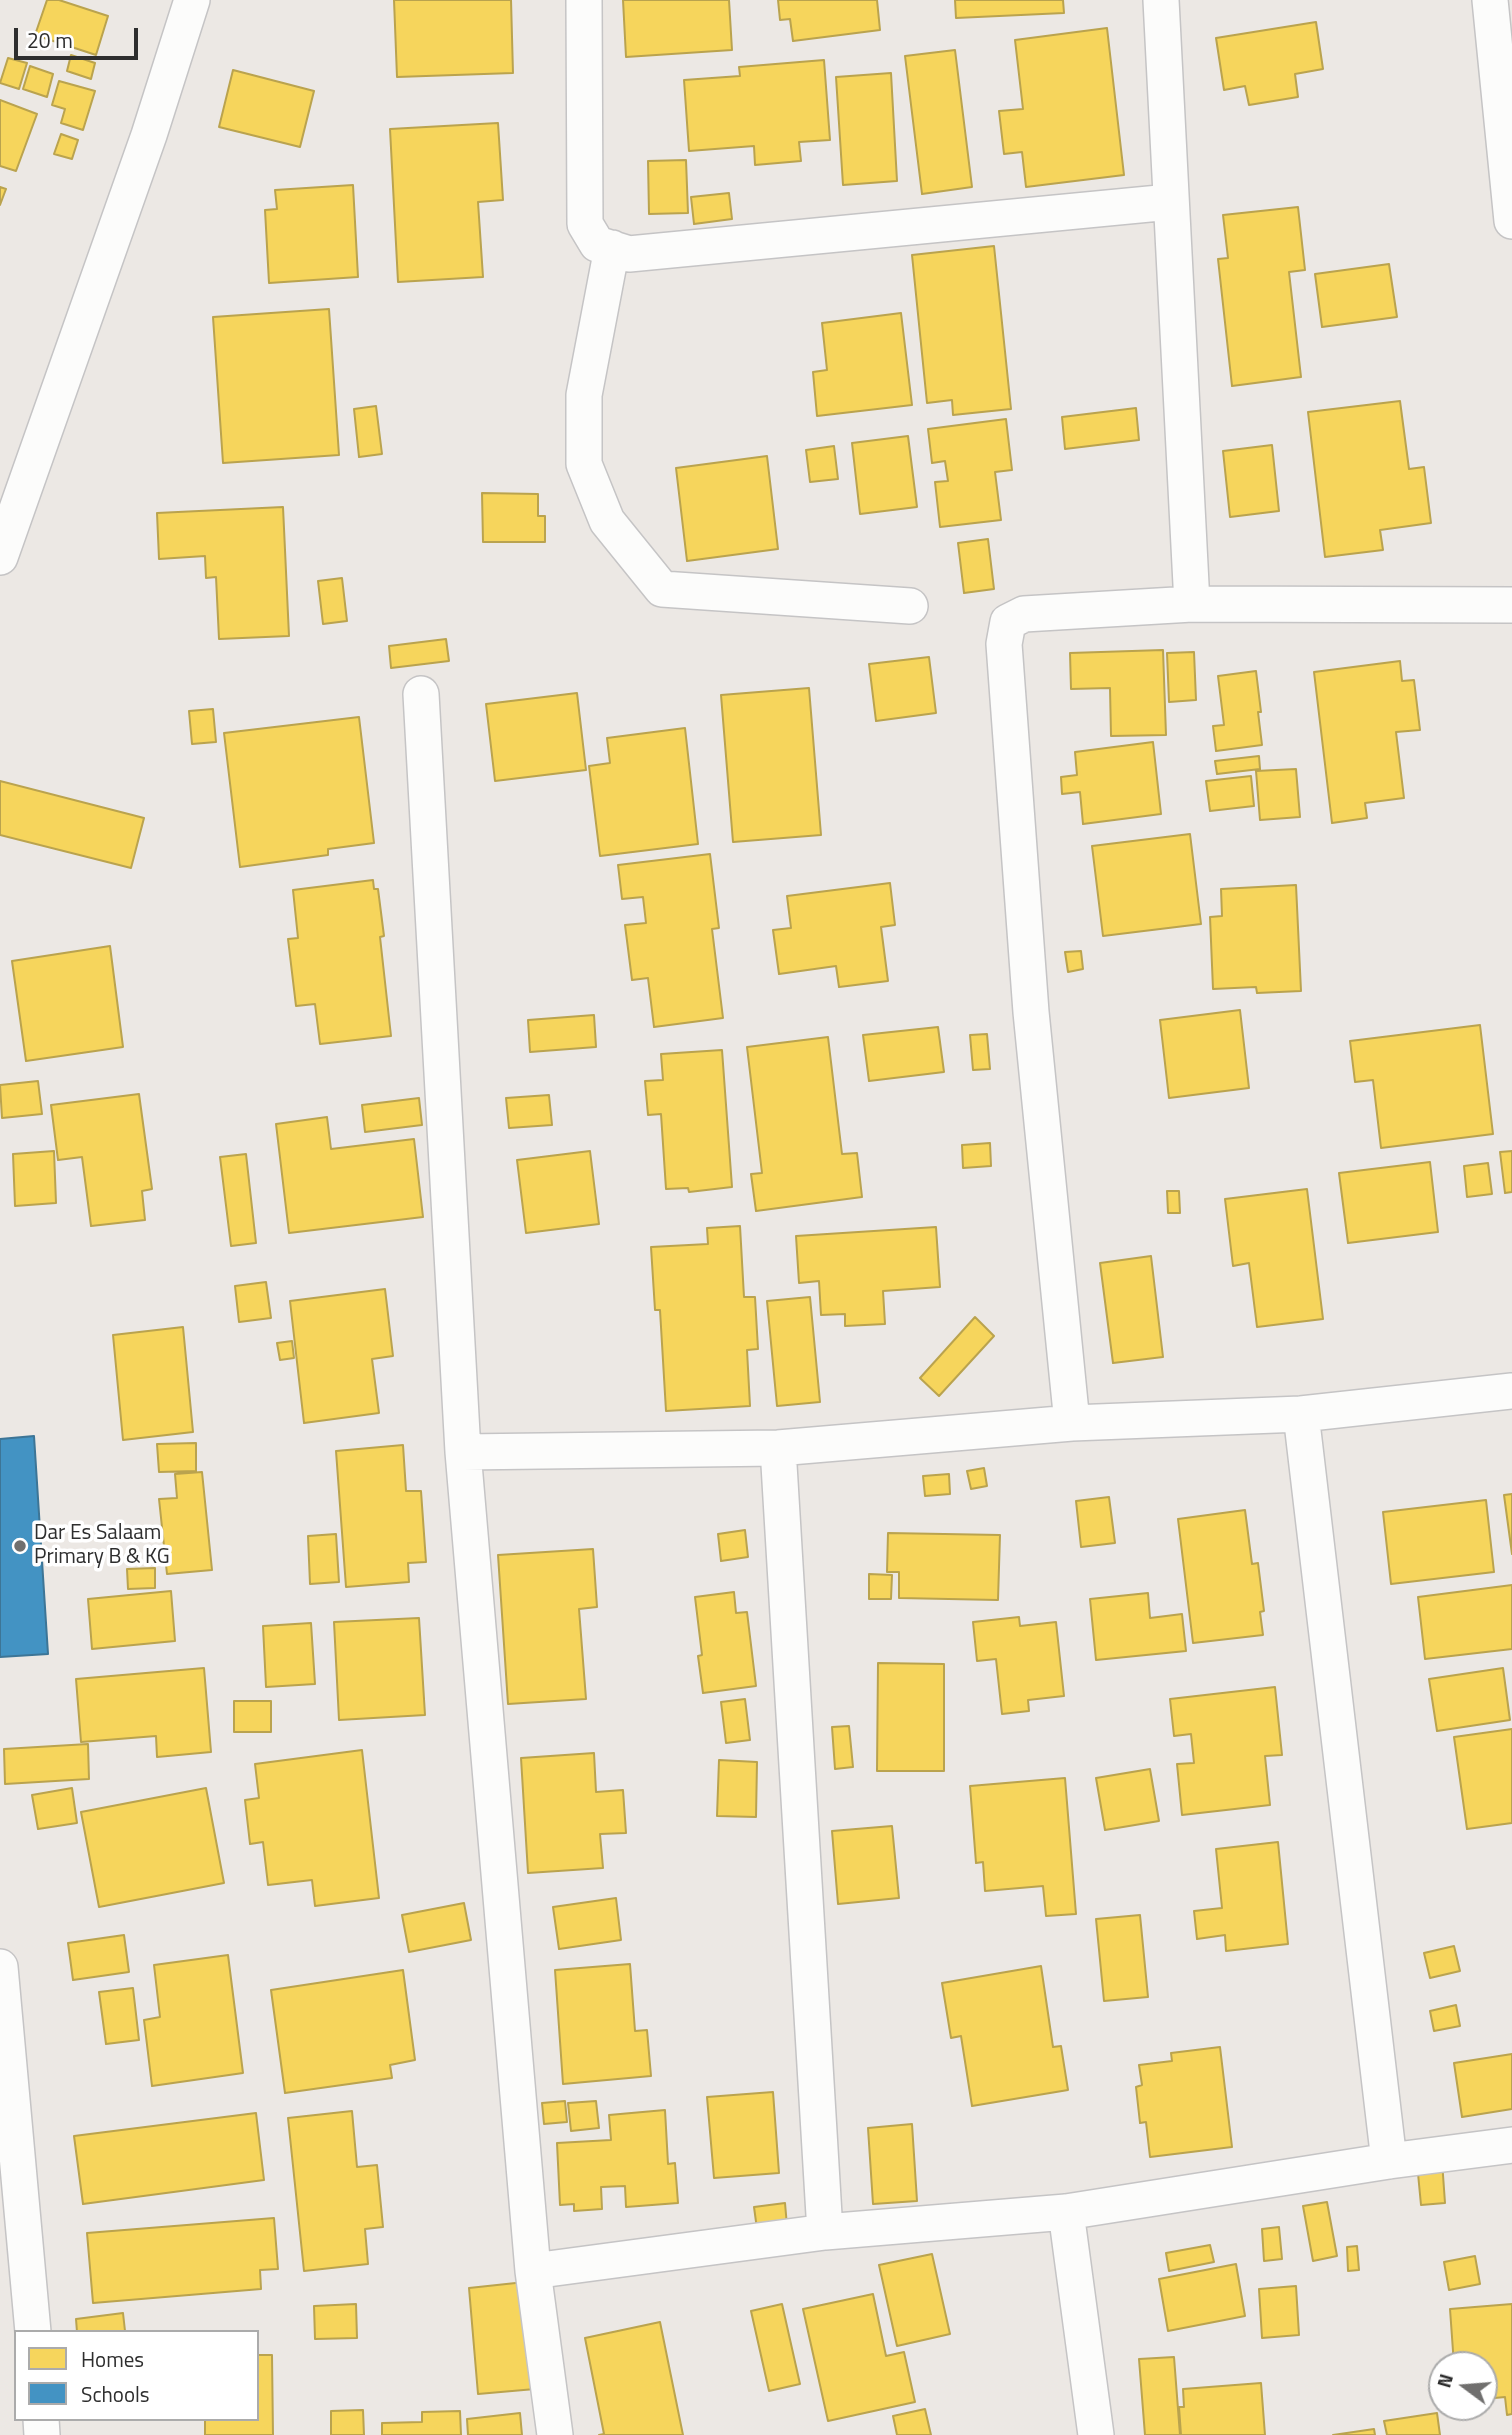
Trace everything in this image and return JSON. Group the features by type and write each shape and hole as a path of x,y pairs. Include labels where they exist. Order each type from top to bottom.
{"street":[{"path":"0,557 144,148 192,0"},
{"path":"584,0 584,225 597,244 629,254 1170,202"},
{"path":"1161,0 1192,604"},
{"path":"1490,0 1512,221"},
{"path":"612,248 584,395 584,464 607,521 662,589 910,606"},
{"path":"1072,1423 1031,1012 1004,644 1008,622 1024,614 1192,604 1512,605"},
{"path":"421,694 463,1452 533,2271 555,2435"},
{"path":"463,1452 778,1448 1072,1423 1301,1414 1512,1391"},
{"path":"1301,1414 1389,2161"},
{"path":"778,1448 825,2232"},
{"path":"0,1967 33,2330"},
{"path":"533,2271 825,2232 1066,2212 1389,2161 1512,2145"},
{"path":"1066,2212 1096,2435"}],"building: Homes":[{"path":"47,0 59,0 108,16 96,55 35,35"},
{"path":"394,0 511,0 513,73 397,77"},
{"path":"623,0 729,0 732,50 626,57"},
{"path":"778,0 877,0 880,30 793,41 790,19 780,20"},
{"path":"955,0 1063,0 1064,13 956,18"},
{"path":"1316,22 1323,69 1295,74 1298,97 1249,105 1245,86 1224,90 1216,38"},
{"path":"1107,28 1124,175 1026,187 1022,152 1004,154 999,111 1023,109 1015,40"},
{"path":"955,50 972,187 922,194 905,56"},
{"path":"71,55 95,63 91,79 67,71"},
{"path":"8,58 27,63 19,89 0,83"},
{"path":"824,60 830,140 799,142 801,161 755,165 754,146 689,151 684,80 740,76 739,67"},
{"path":"30,66 53,74 47,97 23,89"},
{"path":"233,70 314,91 300,147 219,127"},
{"path":"891,73 897,181 843,185 836,77"},
{"path":"59,81 95,91 83,130 61,123 65,109 52,105"},
{"path":"0,100 37,114 16,171 0,166"},
{"path":"498,123 503,200 478,202 483,277 398,282 390,129"},
{"path":"61,134 78,140 72,159 54,154"},
{"path":"686,160 688,213 649,214 648,161"},
{"path":"353,185 358,277 269,283 265,210 277,209 275,190"},
{"path":"0,187 6,189 0,205"},
{"path":"729,193 732,219 694,224 691,197"},
{"path":"1298,207 1305,270 1289,272 1301,377 1232,386 1218,259 1228,258 1223,215"},
{"path":"994,246 1011,409 953,415 952,400 927,403 912,255"},
{"path":"1389,264 1397,317 1322,327 1315,274"},
{"path":"329,309 339,455 223,463 213,317"},
{"path":"901,313 912,405 817,416 813,372 827,370 822,323"},
{"path":"1400,401 1409,469 1424,467 1431,523 1380,530 1383,550 1325,557 1308,412"},
{"path":"376,406 382,454 359,457 354,409"},
{"path":"1136,408 1139,440 1065,449 1062,417"},
{"path":"1006,419 1012,470 995,472 1001,520 940,527 935,482 948,481 945,461 932,463 928,429"},
{"path":"908,436 917,507 860,514 852,443"},
{"path":"1272,445 1279,511 1230,517 1223,451"},
{"path":"834,446 838,479 810,482 806,450"},
{"path":"767,456 778,549 687,561 676,468"},
{"path":"482,493 538,494 538,516 545,516 545,542 483,542"},
{"path":"283,507 289,636 219,639 216,577 206,578 205,556 159,559 157,513"},
{"path":"988,539 994,589 964,593 958,543"},
{"path":"342,578 347,621 323,624 318,581"},
{"path":"446,639 449,661 391,668 389,646"},
{"path":"1163,650 1166,735 1111,736 1110,688 1071,689 1070,653"},
{"path":"1194,652 1196,700 1169,702 1167,653"},
{"path":"929,657 936,713 876,721 869,664"},
{"path":"1400,661 1402,681 1414,680 1420,730 1396,732 1404,798 1365,803 1367,818 1332,823 1314,672"},
{"path":"1256,671 1262,745 1216,751 1213,726 1224,725 1218,676"},
{"path":"809,688 821,835 733,842 721,695"},
{"path":"577,693 586,770 495,781 486,704"},
{"path":"213,709 216,742 192,744 189,711"},
{"path":"359,717 374,843 328,849 328,855 240,867 224,733"},
{"path":"685,728 698,844 600,856 589,766 610,763 607,738"},
{"path":"1153,742 1161,814 1083,824 1080,792 1062,794 1061,777 1077,775 1075,752"},
{"path":"1259,756 1260,769 1217,774 1215,761"},
{"path":"1296,769 1300,817 1260,820 1256,771"},
{"path":"1251,776 1254,806 1210,811 1206,781"},
{"path":"0,781 144,818 131,868 0,835"},
{"path":"1190,834 1201,924 1103,936 1092,846"},
{"path":"710,854 719,928 712,929 723,1018 654,1027 648,978 632,980 625,925 646,923 643,897 622,899 618,865"},
{"path":"373,880 374,889 378,889 384,936 380,937 391,1036 320,1044 315,1004 296,1006 288,939 298,938 293,890"},
{"path":"890,883 895,925 881,927 888,981 839,987 836,966 779,974 773,930 791,928 787,896"},
{"path":"1296,885 1301,991 1257,993 1256,987 1213,989 1210,917 1222,916 1221,889"},
{"path":"110,946 123,1047 26,1061 12,961"},
{"path":"1081,951 1083,969 1068,972 1065,952"},
{"path":"1240,1010 1249,1088 1169,1098 1160,1020"},
{"path":"594,1015 596,1047 530,1052 528,1020"},
{"path":"1480,1025 1493,1134 1381,1148 1373,1080 1355,1082 1350,1041"},
{"path":"938,1027 944,1072 869,1081 863,1035"},
{"path":"987,1034 990,1069 973,1070 970,1035"},
{"path":"828,1037 842,1154 857,1153 862,1197 756,1211 751,1174 762,1173 747,1047"},
{"path":"722,1050 732,1187 689,1192 688,1188 666,1189 661,1114 648,1115 645,1081 663,1080 661,1054"},
{"path":"38,1081 42,1114 2,1118 0,1085"},
{"path":"139,1094 152,1189 142,1191 145,1220 91,1226 82,1157 58,1160 51,1105"},
{"path":"549,1095 552,1125 509,1128 506,1098"},
{"path":"419,1098 422,1125 365,1132 362,1105"},
{"path":"327,1117 331,1149 414,1139 423,1217 289,1233 276,1124"},
{"path":"990,1143 991,1166 963,1168 962,1145"},
{"path":"54,1151 56,1203 15,1206 13,1154"},
{"path":"590,1151 599,1224 526,1233 517,1160"},
{"path":"1512,1151 1512,1192 1505,1193 1500,1152"},
{"path":"246,1154 256,1243 231,1246 220,1157"},
{"path":"1430,1162 1438,1232 1348,1243 1339,1173"},
{"path":"1488,1163 1492,1194 1467,1197 1464,1166"},
{"path":"1307,1189 1323,1319 1257,1327 1249,1263 1233,1266 1225,1199"},
{"path":"1167,1191 1179,1191 1180,1213 1168,1213"},
{"path":"740,1226 744,1297 755,1297 758,1349 747,1350 750,1406 666,1411 660,1310 655,1310 651,1247 708,1244 707,1228"},
{"path":"936,1227 940,1287 883,1291 885,1324 845,1326 845,1314 821,1315 819,1281 799,1283 796,1236"},
{"path":"1151,1256 1163,1357 1113,1363 1100,1263"},
{"path":"266,1282 271,1318 239,1322 235,1286"},
{"path":"385,1289 393,1356 372,1359 379,1413 304,1423 290,1301"},
{"path":"810,1297 820,1402 777,1406 767,1301"},
{"path":"975,1317 994,1336 939,1396 920,1378"},
{"path":"183,1327 193,1432 123,1440 113,1335"},
{"path":"292,1341 294,1358 280,1360 277,1343"},
{"path":"196,1443 196,1471 159,1472 157,1444"},
{"path":"403,1445 406,1491 421,1491 426,1562 408,1563 409,1582 346,1587 336,1451"},
{"path":"984,1468 987,1486 971,1489 967,1471"},
{"path":"202,1472 212,1570 167,1574 159,1499 177,1498 175,1474"},
{"path":"949,1474 950,1494 925,1496 923,1476"},
{"path":"1512,1494 1512,1554 1504,1495"},
{"path":"1109,1497 1115,1543 1081,1547 1076,1501"},
{"path":"1486,1500 1494,1572 1391,1584 1383,1512"},
{"path":"1245,1510 1252,1564 1258,1563 1264,1611 1260,1612 1263,1635 1193,1643 1178,1519"},
{"path":"745,1530 748,1557 721,1561 718,1534"},
{"path":"888,1533 1000,1535 998,1600 899,1598 899,1572 887,1572"},
{"path":"336,1534 339,1582 310,1584 308,1536"},
{"path":"593,1549 597,1607 579,1609 586,1699 508,1704 498,1555"},
{"path":"155,1568 155,1588 128,1589 127,1569"},
{"path":"869,1574 892,1575 891,1599 869,1599"},
{"path":"1512,1585 1512,1649 1425,1659 1418,1597"},
{"path":"171,1591 175,1641 92,1649 88,1599"},
{"path":"734,1592 736,1613 747,1612 756,1686 703,1693 698,1656 702,1655 695,1597"},
{"path":"1148,1593 1150,1618 1182,1614 1186,1651 1096,1660 1090,1599"},
{"path":"1019,1617 1020,1626 1056,1622 1064,1696 1028,1700 1029,1711 1002,1714 996,1659 977,1661 973,1622"},
{"path":"419,1618 425,1715 339,1720 334,1622"},
{"path":"311,1623 315,1684 266,1687 263,1626"},
{"path":"878,1663 944,1664 944,1771 877,1771"},
{"path":"204,1668 211,1752 157,1757 156,1736 81,1742 76,1679"},
{"path":"1503,1668 1510,1720 1437,1731 1429,1679"},
{"path":"1275,1687 1282,1755 1265,1756 1270,1805 1182,1815 1177,1764 1194,1763 1191,1734 1174,1736 1170,1699"},
{"path":"745,1699 750,1740 726,1743 721,1702"},
{"path":"234,1701 271,1701 271,1732 234,1732"},
{"path":"849,1726 853,1767 835,1769 832,1727"},
{"path":"1512,1729 1512,1823 1467,1829 1454,1737"},
{"path":"88,1744 89,1779 5,1784 4,1749"},
{"path":"362,1750 379,1898 315,1906 312,1880 268,1885 263,1842 250,1844 245,1800 259,1798 255,1764"},
{"path":"594,1753 596,1792 623,1790 626,1833 600,1834 603,1868 528,1873 521,1758"},
{"path":"719,1760 757,1762 756,1817 717,1816"},
{"path":"1150,1769 1159,1821 1105,1830 1096,1778"},
{"path":"1065,1778 1076,1914 1046,1916 1043,1886 985,1891 983,1862 976,1863 970,1786"},
{"path":"72,1788 77,1823 38,1829 32,1795"},
{"path":"206,1788 224,1883 99,1907 81,1812"},
{"path":"892,1826 899,1898 838,1904 832,1831"},
{"path":"1278,1842 1288,1944 1226,1951 1225,1935 1197,1939 1194,1911 1222,1908 1216,1849"},
{"path":"616,1898 621,1940 559,1949 553,1907"},
{"path":"464,1903 471,1940 409,1952 402,1915"},
{"path":"1140,1915 1148,1997 1104,2001 1096,1919"},
{"path":"124,1935 129,1972 73,1980 68,1943"},
{"path":"1454,1946 1460,1971 1430,1978 1424,1953"},
{"path":"228,1955 243,2073 152,2086 144,2020 160,2017 154,1965"},
{"path":"630,1964 635,2031 647,2030 651,2076 563,2084 555,1970"},
{"path":"1041,1966 1053,2047 1061,2046 1068,2090 972,2106 961,2036 951,2038 942,1983"},
{"path":"403,1970 415,2060 390,2065 392,2078 285,2093 271,1990"},
{"path":"133,1988 139,2040 106,2044 99,1992"},
{"path":"1456,2005 1460,2026 1434,2031 1430,2011"},
{"path":"1220,2047 1232,2147 1150,2157 1146,2122 1140,2123 1136,2087 1142,2085 1139,2065 1172,2061 1171,2053"},
{"path":"1512,2054 1512,2109 1462,2117 1454,2063"},
{"path":"773,2092 779,2173 714,2178 707,2097"},
{"path":"565,2101 567,2122 544,2124 542,2103"},
{"path":"596,2101 599,2128 571,2131 568,2103"},
{"path":"665,2110 668,2164 675,2163 678,2203 626,2207 625,2186 601,2187 602,2209 574,2211 574,2204 560,2205 557,2143 611,2140 609,2115"},
{"path":"352,2111 357,2167 377,2165 383,2227 365,2229 368,2264 304,2271 288,2118"},
{"path":"256,2113 264,2180 83,2204 74,2136"},
{"path":"912,2124 917,2201 873,2204 868,2128"},
{"path":"1442,2161 1445,2203 1421,2205 1417,2163"},
{"path":"1327,2202 1337,2256 1313,2261 1303,2206"},
{"path":"785,2203 787,2226 757,2229 754,2207"},
{"path":"274,2218 278,2269 260,2270 261,2289 93,2303 87,2233"},
{"path":"1279,2227 1282,2259 1264,2261 1262,2229"},
{"path":"1210,2245 1214,2262 1169,2271 1166,2253"},
{"path":"1357,2246 1359,2270 1348,2271 1347,2247"},
{"path":"932,2254 950,2334 897,2346 879,2265"},
{"path":"1475,2256 1480,2284 1449,2290 1444,2262"},
{"path":"1236,2264 1245,2316 1168,2331 1159,2279"},
{"path":"525,2282 535,2389 478,2394 469,2288"},
{"path":"1296,2286 1299,2335 1262,2338 1259,2289"},
{"path":"873,2294 886,2356 904,2352 915,2402 828,2421 803,2309"},
{"path":"356,2304 357,2338 315,2339 314,2306"},
{"path":"782,2304 800,2384 769,2391 751,2311"},
{"path":"1512,2304 1512,2414 1507,2415 1505,2397 1498,2398 1498,2351 1453,2351 1450,2309"},
{"path":"123,2313 125,2330 77,2330 76,2319"},
{"path":"660,2322 683,2435 599,2435 604,2434 585,2338"},
{"path":"259,2355 272,2355 273,2435 205,2435 205,2421 259,2421"},
{"path":"1174,2357 1180,2435 1145,2435 1139,2359"},
{"path":"1261,2383 1265,2435 1181,2435 1179,2407 1184,2407 1183,2389"},
{"path":"925,2409 931,2435 897,2435 893,2416"},
{"path":"363,2410 364,2435 331,2435 331,2411"},
{"path":"460,2411 461,2435 382,2435 382,2423 422,2422 422,2412"},
{"path":"520,2413 522,2435 468,2435 467,2419"},
{"path":"1428,2414 1428,2421 1438,2421 1440,2435 1387,2435 1384,2421"},
{"path":"1374,2429 1375,2435 1333,2435"}],"building: Schools":[{"name":"Dar Es Salaam Primary B & KG","path":"34,1436 48,1654 0,1657 0,1439"}],"place":[{"name":"Dar Es Salaam Primary B & KG","path":"20,1546"}]}
